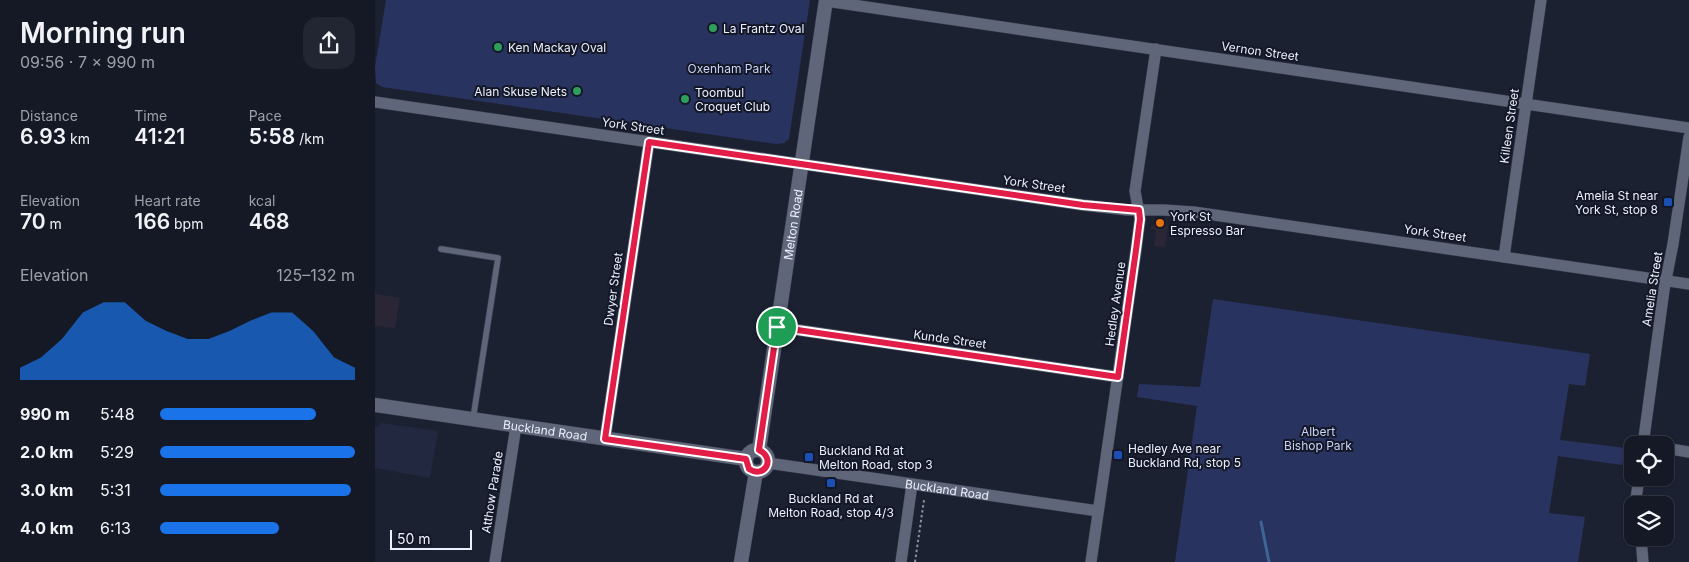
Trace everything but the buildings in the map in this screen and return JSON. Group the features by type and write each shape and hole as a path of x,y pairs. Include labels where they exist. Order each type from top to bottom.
{"street":[{"name":"Vernon Street","path":"826,0 1689,128"},
{"name":"Melton Road","path":"759,450 826,0"},
{"name":"Killeen Street","path":"1504,257 1541,0"},
{"name":"Hedley Avenue","path":"1091,562 1140,219 1135,191 1156,49"},
{"name":"York Street","path":"375,102 1092,206 1194,212 1689,284"},
{"name":"Amelia Street","path":"1644,436 1689,137"},
{"name":"Dwyer Street","path":"605,439 649,142"},
{"name":"Kunde Street","path":"777,327 1118,377"},
{"name":"Buckland Road","path":"375,405 746,459"},
{"name":"Atthow Parade","path":"495,562 516,426"},
{"path":"752,450 759,450 767,456 768,463 762,471 755,472 749,469 746,459 752,450"},
{"path":"1674,450 1689,452"},
{"name":"Buckland Road","path":"768,463 1098,511"},
{"path":"741,562 755,472"},
{"path":"901,562 912,484"},
{"path":"1642,546 1643,562"}],"lane":[{"path":"441,249 498,258 473,419"}],"path":[{"path":"915,562 924,500"}],"shaded area":[{"path":"1167,219 1168,226 1165,247 1154,246 1156,230 1150,229 1156,222"},
{"path":"375,294 400,298 395,328 375,326"},
{"path":"382,423 438,431 430,478 375,468 375,428"}],"green space":[{"name":"Oxenham Park","path":"386,0 810,0 789,139 784,143 776,144 382,87 376,83 375,67"},
{"name":"Albert Bishop Park","path":"1213,299 1590,354 1585,386 1569,384 1560,440 1624,448 1624,456 1622,465 1558,456 1549,513 1585,517 1578,562 1175,562 1197,406 1137,397 1139,384 1200,387"}],"waterway":[{"path":"1261,522 1269,562"}],"place":[{"name":"La Frantz Oval","path":"713,28"},
{"name":"Ken Mackay Oval","path":"498,47"},
{"name":"Alan Skuse Nets","path":"577,91"},
{"name":"Toombul Croquet Club","path":"685,99"},
{"name":"Amelia St near York St, stop 8","path":"1668,202"},
{"name":"York St Espresso Bar","path":"1160,223"},
{"name":"Hedley Ave near Buckland Rd, stop 5","path":"1118,455"},
{"name":"Buckland Rd at Melton Road, stop 3","path":"809,457"},
{"name":"Buckland Rd at Melton Road, stop 4/3","path":"831,483"}],"route":[{"path":"649,142 1111,209 1139,210 1140,219 1118,377 777,327 759,450 765,453 768,460 767,466 762,471 755,472 749,469 746,459 605,439 649,142"}]}
